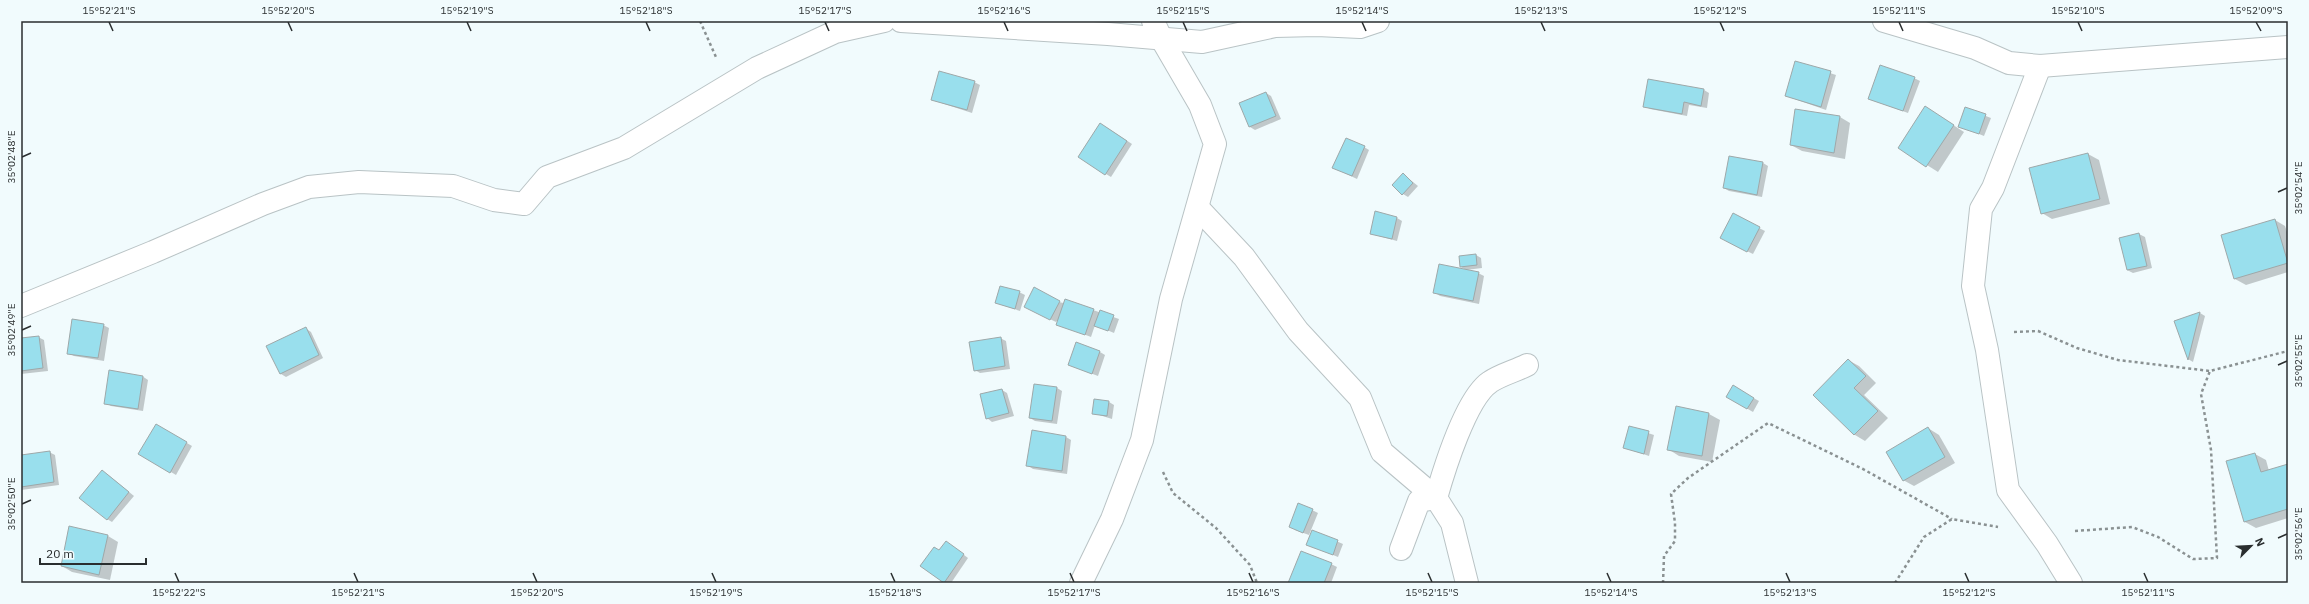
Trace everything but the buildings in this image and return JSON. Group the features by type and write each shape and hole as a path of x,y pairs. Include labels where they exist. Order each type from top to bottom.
{"street":[{"path":"21,306 153,252 263,204 310,187 360,182 452,186 494,200 524,204 547,177 624,148 757,68 835,32 884,21"},
{"path":"901,21 1157,30 1202,42 1275,26 1360,27 1378,21"},
{"path":"1884,21 1975,48 2009,63 2040,66 2288,47"},
{"path":"1081,583 1112,519 1143,432 1171,300 1215,144 1200,106 1157,30"},
{"path":"2040,66 1993,188 1981,209 1973,286 1983,335 2008,490 2038,532 2071,583"},
{"path":"1198,208 1244,257 1298,331 1360,398 1382,452 1436,498 1452,523 1467,583"},
{"path":"1436,498 1447,462 1475,399 1490,382 1527,366"},
{"path":"1402,549 1419,501 1436,498"}],"path":[{"path":"1983,335 2038,332 2076,348 2118,360 2210,371 2288,351"},
{"path":"1663,583 1664,556 1675,541 1675,522 1671,494 1688,478 1768,423 1863,469 1952,518 1991,526 2038,532 2132,527 2158,537 2193,559 2217,558 2212,450 2201,394 2210,371"},
{"path":"1143,432 1173,494 1216,528 1250,565 1257,583"},
{"path":"1894,583 1924,537 1952,518"}]}
